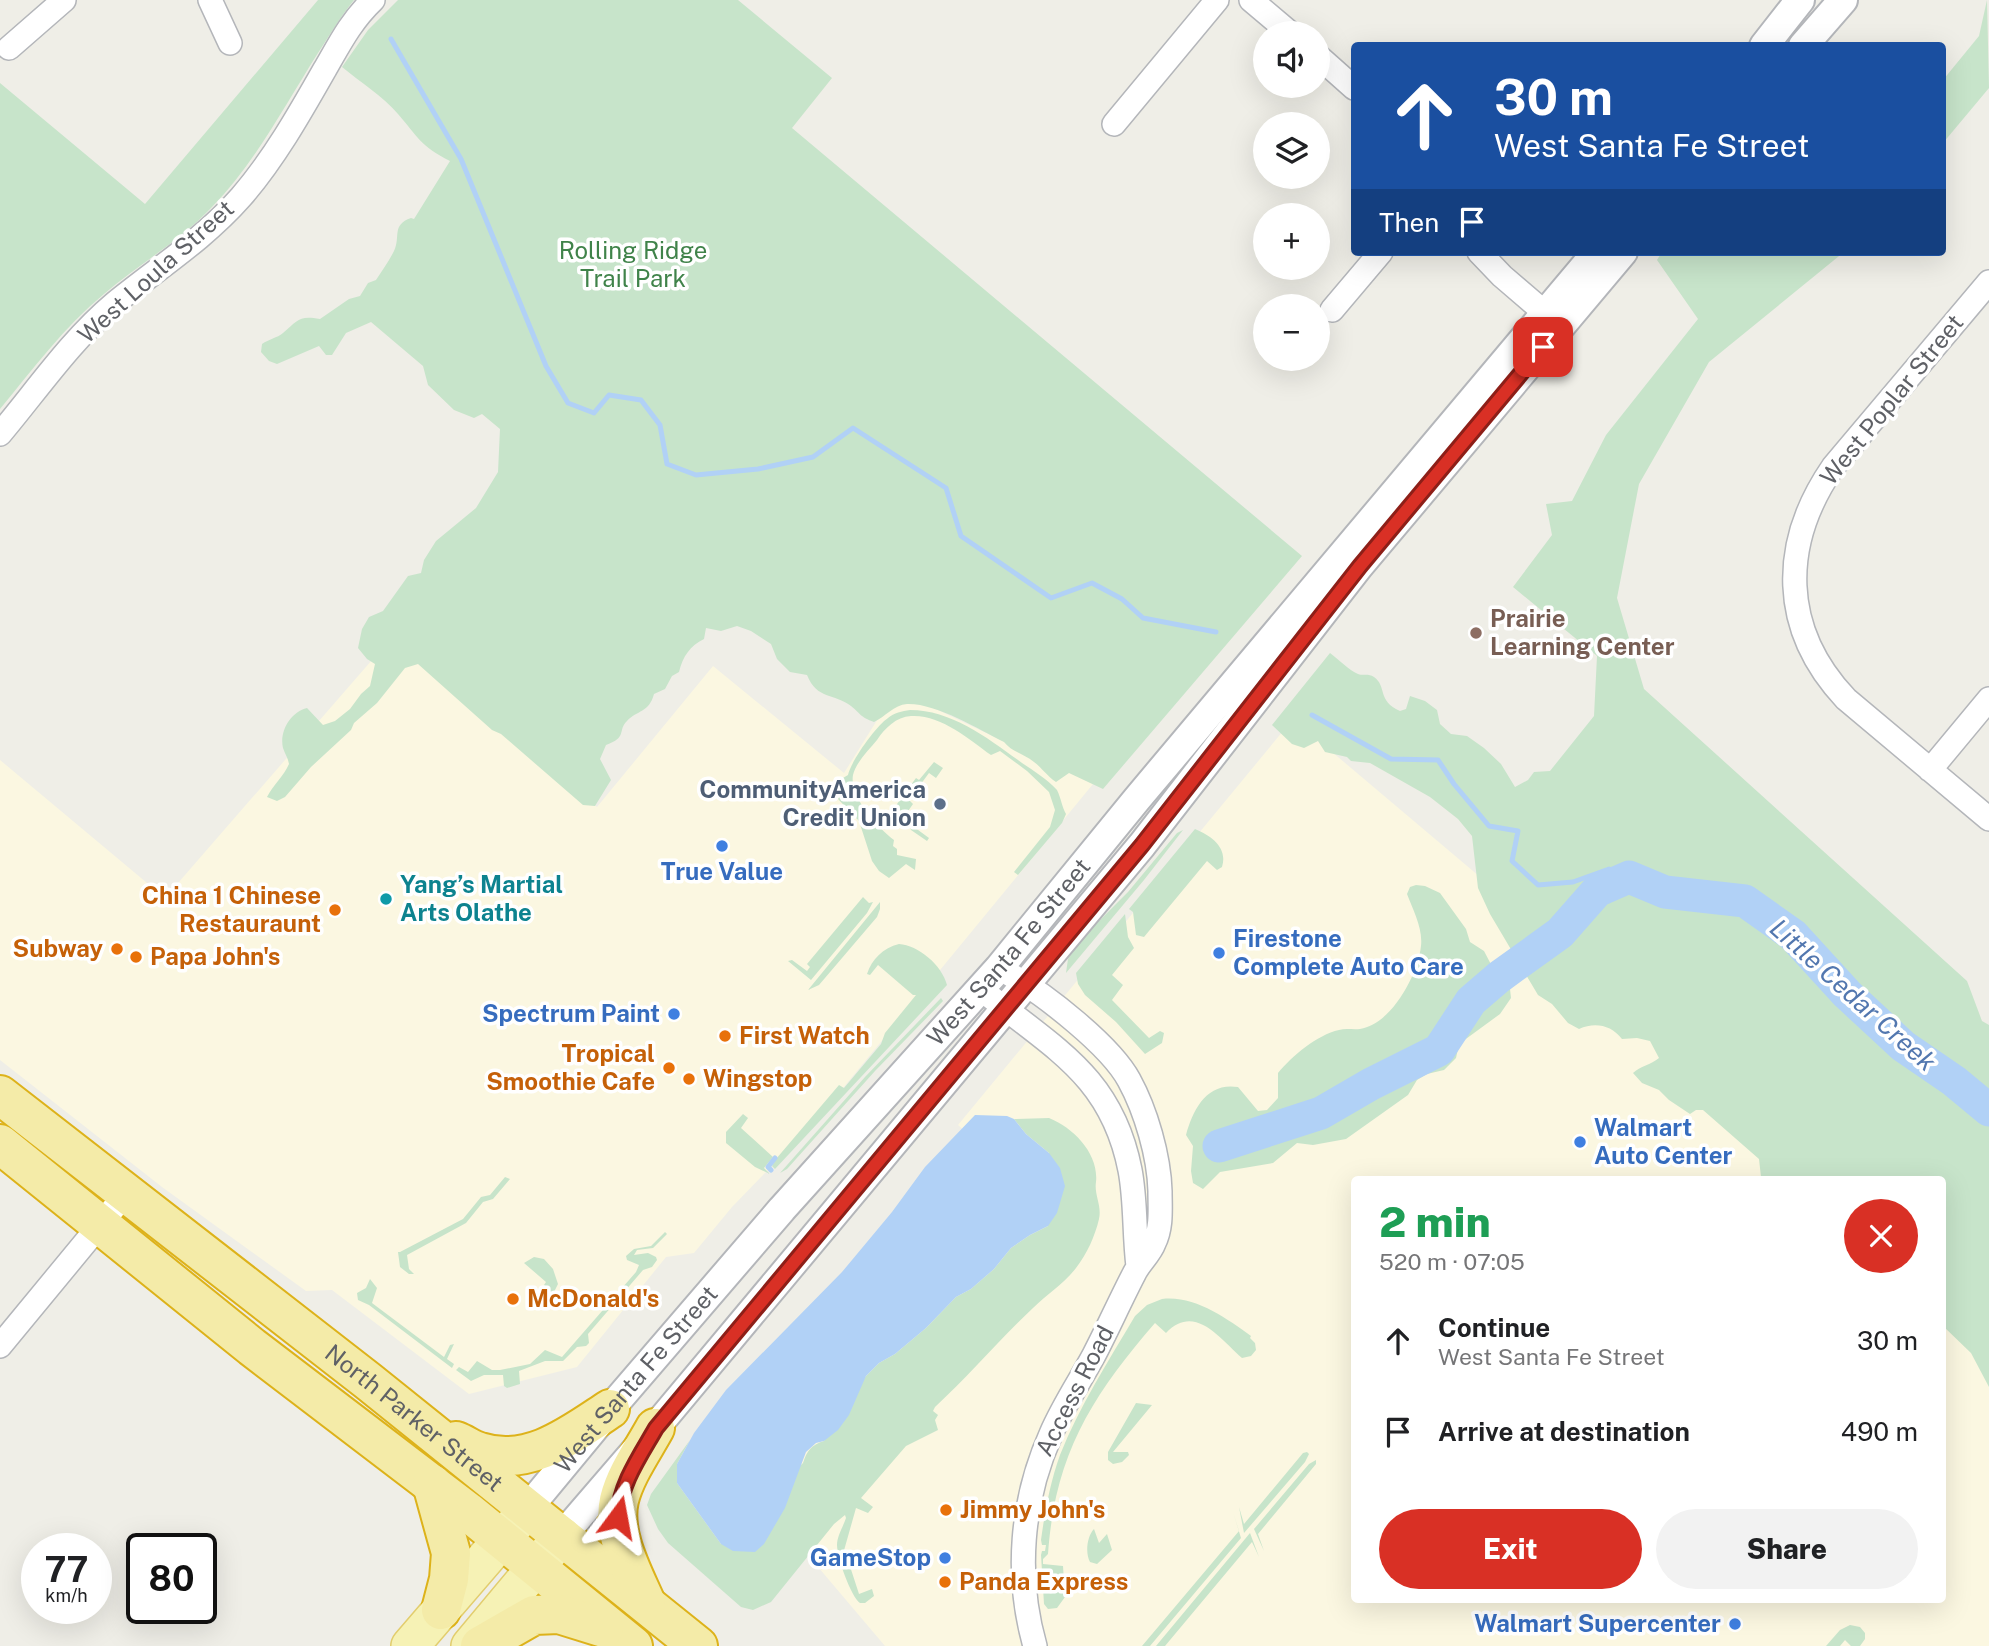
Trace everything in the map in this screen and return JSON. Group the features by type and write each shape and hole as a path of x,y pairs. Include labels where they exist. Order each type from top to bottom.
{"highway":[{"name":"North Parker Street","path":"0,1095 434,1433 698,1646"},
{"name":"North Parker Street","path":"0,1144 252,1347 503,1539 623,1638"},
{"path":"434,1433 480,1452 505,1457 535,1452 563,1439 610,1409"},
{"path":"647,1605 625,1550 618,1517 619,1501 625,1483 656,1428"},
{"path":"432,1484 451,1553 449,1579 441,1610"},
{"path":"480,1646 534,1615 559,1614 623,1638"}],"main road":[{"name":"West Santa Fe Street","path":"410,1646 528,1508"},
{"name":"West Santa Fe Street","path":"470,1646 562,1536"}],"street":[{"path":"9,48 64,0"},
{"path":"210,0 230,43"},
{"name":"West Loula Street","path":"0,434 82,335 115,304 208,232 241,197 275,152 345,31 373,0"},
{"path":"1114,124 1217,0"},
{"path":"1251,0 1276,21"},
{"path":"1767,42 1800,0"},
{"path":"1806,42 1843,0"},
{"path":"1330,67 1351,85"},
{"path":"1332,310 1378,256"},
{"path":"1483,256 1553,320"},
{"name":"West Santa Fe Street","path":"562,1536 656,1428 1142,845 1553,320 1594,256"},
{"name":"West Santa Fe Street","path":"528,1508 782,1209 981,989 1137,799 1553,320 1619,256"},
{"name":"West Poplar Street","path":"1989,282 1833,467 1810,504 1796,557 1795,592 1802,627 1831,683 1846,699 1989,819"},
{"path":"1930,770 1989,699"},
{"name":"Access Road","path":"999,968 1027,984 1085,1031 1129,1079 1149,1129 1159,1171 1161,1219 1154,1244 1138,1266 1093,1357 1051,1433 1038,1465 1026,1517 1022,1565 1024,1593 1035,1646"},
{"path":"981,989 1077,1065 1093,1082 1109,1109 1122,1137 1131,1172 1138,1266"},
{"path":"0,1346 127,1192"}],"shaded area":[{"path":"392,637 597,807 713,666 844,773 896,690 1093,784 820,1116 732,1207 694,1253 666,1257 577,1367 469,1394 332,1290 306,1291 162,1187 0,1060 0,760 165,898"},
{"path":"1293,719 1834,1176 1351,1176 1351,1603 1946,1603 1946,1271 1989,1307 1989,1646 885,1646 713,1443 973,1138 958,1125"}],"green space":[{"path":"318,0 354,0 242,172 200,219 89,307 49,349 0,409 0,83 145,204"},
{"name":"Rolling Ridge Trail Park","path":"398,0 738,0 832,78 792,128 1302,556 1103,789 1069,773 1056,782 1034,762 1004,742 931,708 907,704 874,722 869,720 845,702 816,689 807,675 790,672 777,659 771,644 751,631 737,626 721,631 706,628 704,639 688,652 679,672 672,676 665,689 654,694 646,708 627,721 620,737 606,745 600,759 611,780 595,806 583,805 501,734 492,730 418,664 405,668 377,703 354,723 351,730 311,767 285,797 277,801 267,797 289,764 282,742 291,718 307,708 323,725 335,721 350,709 370,686 375,664 358,648 362,629 369,617 383,611 408,576 421,573 424,560 436,541 476,508 498,472 500,429 482,414 474,418 454,410 428,385 423,366 371,322 346,333 332,355 326,355 319,346 277,364 269,361 261,352 262,344 281,335 296,322 303,318 320,319 349,299 360,296 368,283 376,280 394,251 401,224 414,219 450,161 426,146 385,101 342,67 368,30"},
{"path":"1987,0 1989,88 1946,139 1946,76 1979,36"},
{"path":"1660,256 1839,256 1709,362 1639,484 1617,598 1644,689 1967,981 1982,1021 1989,1025 1989,1387 1971,1353 1946,1329 1946,1176 1761,1176 1759,1159 1703,1110 1690,1114 1659,1090 1642,1083 1633,1073 1659,1058 1650,1041 1622,1039 1602,1026 1579,1029 1568,1023 1552,1004 1538,995 1490,914 1478,888 1472,836 1458,819 1430,797 1370,763 1351,761 1347,757 1325,752 1318,741 1304,748 1292,744 1272,725 1330,653 1360,675 1374,677 1388,703 1400,711 1406,709 1410,696 1425,701 1437,710 1440,724 1451,734 1467,736 1501,764 1515,787 1528,780 1534,772 1550,771 1594,716 1597,656 1513,587 1552,535 1546,504 1572,501 1606,435 1698,319 1657,260"},
{"path":"910,710 926,711 955,720 1040,775 1057,790 1066,814 1062,823 1018,875 1014,872 1050,827 1055,810 1049,792 1000,751 991,755 954,729 922,716 900,718 891,724 863,756 853,775 855,793 880,828 894,840 893,846 897,849 897,855 916,859 915,870 906,864 889,878 879,871 872,861 859,821 838,799 840,796 836,792 833,795 832,792 848,775 859,753 877,728 893,715"},
{"path":"934,762 943,768 936,778 929,773 909,800 913,804 906,814 917,823 914,827 929,838 927,841 911,830 908,821 895,812 897,804 916,778 919,780"},
{"path":"1195,829 1207,835 1221,848 1222,867 1217,870 1207,861 1144,937 1136,935 1133,912 1129,909"},
{"path":"1183,830 1066,973 1068,959 1076,944 1128,892 1177,833"},
{"path":"1416,885 1440,893 1466,929 1470,942 1484,951 1495,972 1510,989 1511,998 1500,1014 1459,1044 1456,1058 1444,1070 1427,1074 1417,1080 1408,1095 1346,1139 1313,1145 1297,1143 1273,1163 1220,1172 1203,1189 1193,1183 1193,1146 1186,1135 1203,1099 1218,1089 1238,1087 1258,1111 1267,1110 1278,1098 1278,1073 1298,1053 1331,1033 1372,1025 1393,1008 1409,983 1419,957 1420,933 1407,894 1410,887"},
{"path":"863,897 869,903 873,902 867,913 811,980 788,961 792,960 807,971 810,967 807,964"},
{"path":"880,902 877,917 819,985 808,990"},
{"path":"1125,914 1128,937 1134,948 1112,975 1123,985 1112,1000 1149,1038 1160,1031 1164,1033 1162,1043 1145,1054 1116,1022 1085,995 1078,984 1076,973"},
{"path":"899,944 914,948 928,957 940,970 947,985 775,1169 772,1166 776,1159 839,1085 844,1088 881,1044 885,1033 916,995 878,965 870,975 867,974 879,955"},
{"path":"941,998 943,1001 875,1071 787,1169 780,1173 865,1077"},
{"path":"743,1114 748,1118 741,1128 773,1157 764,1168 770,1174 755,1167 726,1143 726,1132"},
{"path":"1049,1118 1076,1135 1089,1152 1096,1172 1100,1214 1095,1232 1084,1257 1071,1274 1020,1320 935,1407 933,1411 938,1415 935,1420 938,1430 906,1446 861,1498 873,1507 868,1513 856,1508 843,1554 846,1554 859,1594 872,1589 874,1596 865,1603 860,1603 845,1576 837,1545 845,1515 834,1524 771,1602 753,1610 741,1607 668,1543 647,1505 651,1494 690,1440 677,1464 677,1483 721,1544 803,1463 810,1449 824,1441 866,1376 879,1363 895,1354 926,1328 956,1297 971,1289 994,1269 1011,1248 1048,1226 1049,1153 1026,1134 1014,1119"},
{"path":"505,1177 510,1179 493,1199 483,1202 466,1223 407,1255 409,1269 414,1274 409,1274 400,1267 398,1252 463,1219 481,1197 490,1195"},
{"path":"665,1232 667,1234 653,1248 637,1250 634,1255 648,1253 657,1260 652,1267 643,1270 588,1334 589,1343 586,1346 577,1347 563,1361 545,1361 519,1371 520,1384 507,1388 504,1386 503,1375 484,1375 471,1381 456,1370 459,1367 468,1372 477,1361 492,1370 530,1364 545,1350 562,1357 636,1272 639,1265 627,1260 626,1256 634,1249 651,1246"},
{"path":"534,1257 544,1259 553,1269 558,1284 553,1294 544,1285 546,1282 524,1263"},
{"path":"370,1279 377,1288 372,1303 444,1357 450,1345 454,1344 447,1359 454,1364 452,1368 369,1305 358,1300 357,1293 366,1288"},
{"path":"1162,1299 1186,1301 1209,1309 1251,1336 1256,1350 1251,1356 1242,1358 1215,1333 1197,1322 1187,1321 1166,1333 1155,1323 1132,1350 1095,1403 1068,1457 1052,1519 1048,1554 1043,1559 1043,1564 1063,1566 1065,1597 1057,1608 1048,1609 1044,1604 1041,1555 1046,1545 1042,1545 1041,1540 1048,1497 1060,1455 1085,1402 1135,1316 1147,1305"},
{"path":"1136,1403 1152,1405 1113,1452 1128,1452 1129,1455 1122,1462 1113,1464 1108,1460 1108,1452"},
{"path":"1303,1453 1309,1454 1305,1462 1244,1533 1239,1507 1244,1524"},
{"path":"1316,1460 1316,1464 1258,1534 1264,1551 1254,1529 1309,1464"},
{"path":"1094,1529 1099,1543 1107,1534 1112,1550 1097,1564 1090,1562 1087,1549"},
{"path":"1239,1531 1241,1538 1150,1646 1142,1646"},
{"path":"1250,1533 1259,1557 1252,1542 1165,1646 1156,1646"},
{"path":"1850,1625 1860,1627 1865,1633 1865,1639 1860,1646 1851,1646 1845,1640 1840,1646 1826,1646 1840,1630"}],"water":[{"path":"975,1115 1007,1116 1014,1119 1026,1134 1049,1153 1060,1168 1065,1186 1057,1213 1048,1226 1011,1248 994,1269 971,1289 956,1297 926,1328 866,1376 849,1415 838,1430 806,1452 785,1508 764,1544 755,1552 733,1551 721,1544 677,1483 677,1464 694,1433 726,1390 842,1272 925,1167"}],"waterway":[{"path":"391,39 461,159 546,366 568,403 594,413 609,395 641,400 660,425 667,464 696,475 758,469 813,457 853,428 946,488 961,536 1051,598 1092,583 1122,599 1143,618 1216,632"},
{"path":"1312,715 1391,759 1438,760 1489,826 1518,831 1512,861 1538,885 1573,882 1609,869 1629,877"},
{"name":"Little Cedar Creek","path":"1219,1146 1321,1113 1439,1050 1471,1001 1560,933 1597,891 1629,877 1665,892 1745,901 1793,935 1847,994 1903,1046 1954,1081 1989,1110"},
{"path":"771,1170 768,1167 775,1158"}],"place":[{"name":"Prairie Learning Center","path":"1476,633"},
{"name":"CommunityAmerica Credit Union","path":"940,804"},
{"name":"True Value","path":"722,846"},
{"name":"Yang’s Martial Arts Olathe","path":"386,899"},
{"name":"China 1 Chinese Restauraunt","path":"335,910"},
{"name":"Subway","path":"117,949"},
{"name":"Firestone Complete Auto Care","path":"1219,953"},
{"name":"Papa John's","path":"136,957"},
{"name":"Spectrum Paint","path":"674,1014"},
{"name":"First Watch","path":"725,1036"},
{"name":"Tropical Smoothie Cafe","path":"669,1068"},
{"name":"Wingstop","path":"689,1079"},
{"name":"Walmart Auto Center","path":"1580,1142"},
{"name":"McDonald's","path":"513,1299"},
{"name":"Jimmy John's","path":"946,1510"},
{"name":"GameStop","path":"945,1558"},
{"name":"Panda Express","path":"945,1582"},
{"name":"Walmart Supercenter","path":"1735,1624"}],"route":[{"path":"618,1517 619,1501 625,1483 656,1428 1142,845 1360,566 1543,347"}]}
